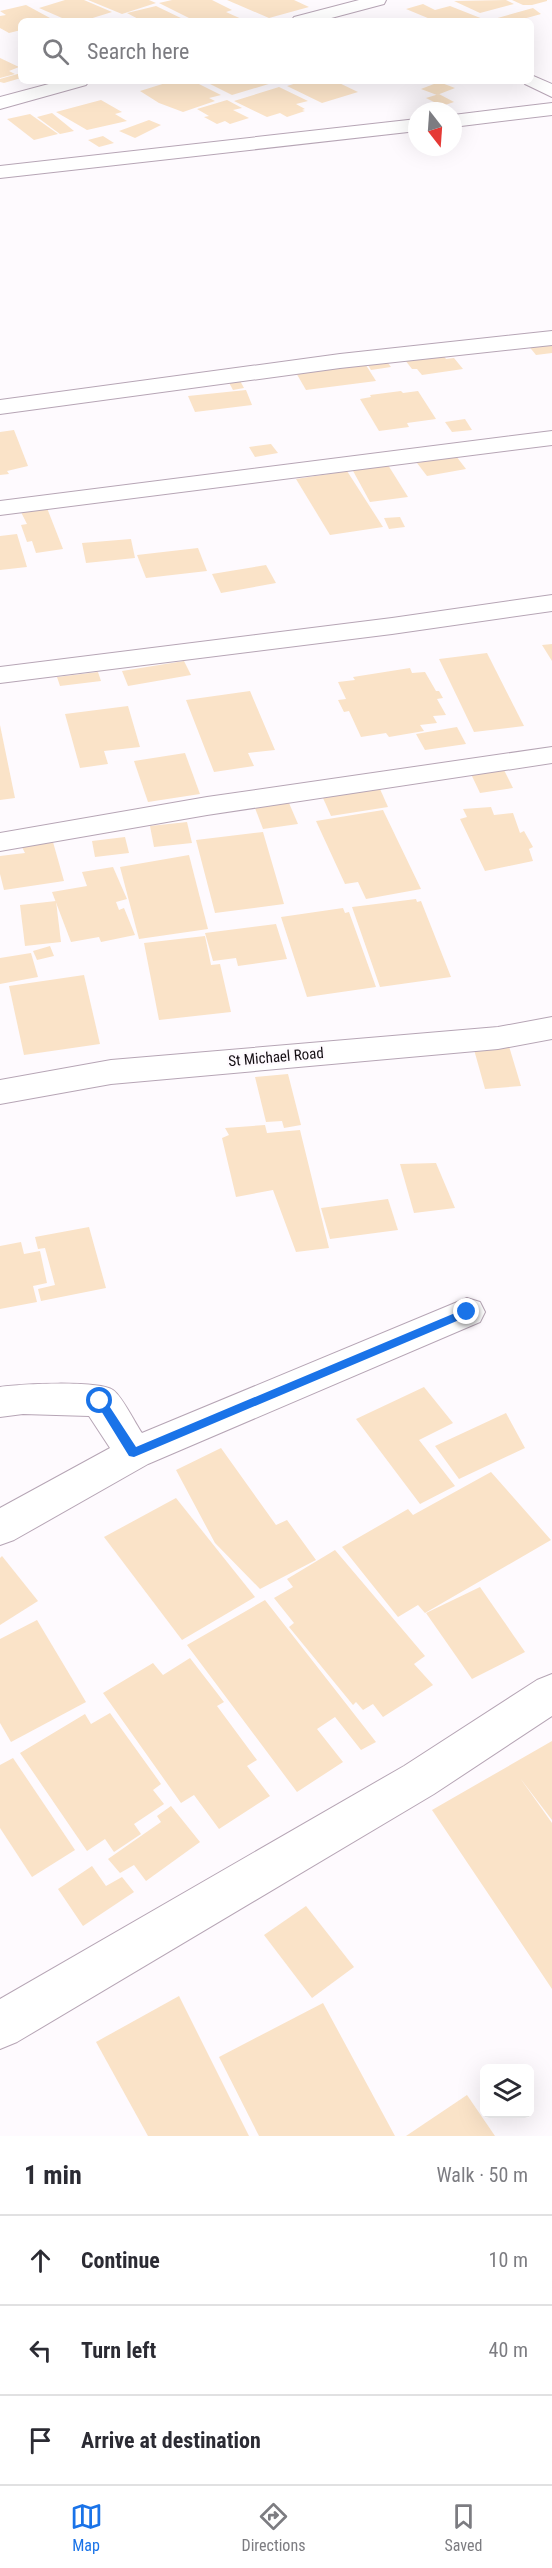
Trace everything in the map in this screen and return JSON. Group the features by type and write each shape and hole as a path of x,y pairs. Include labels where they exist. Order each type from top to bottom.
{"street":[{"path":"308,18 350,3 378,0"},
{"path":"350,3 385,17"},
{"path":"534,79 552,73"},
{"path":"534,82 552,92"},
{"path":"0,103 69,84"},
{"path":"462,120 552,109"},
{"path":"0,172 408,126"},
{"path":"0,407 340,361 552,338"},
{"path":"0,508 552,438"},
{"path":"0,675 392,626 552,603"},
{"path":"0,842 94,824 552,755"},
{"name":"St Michael Road","path":"0,1092 111,1072 498,1038 552,1028"},
{"path":"0,1528 134,1453 467,1312"},
{"path":"0,1402 23,1399 100,1401 134,1453"},
{"path":"0,2025 419,1780 552,1693"}],"building":[{"path":"65,0 84,0 112,12 93,18 62,18 39,8"},
{"path":"88,0 149,0 156,3 122,14"},
{"path":"172,0 212,0 232,10 226,12 239,18 189,18 159,3"},
{"path":"227,0 294,0 309,7 269,18"},
{"path":"506,0 514,4 480,13 454,1"},
{"path":"512,0 547,0 547,1 523,5"},
{"path":"423,4 435,10 450,6 480,18 428,18 406,9"},
{"path":"26,5 50,18 18,18 18,31 9,33 0,28 0,16 6,15 0,11"},
{"path":"156,6 181,18 136,18 127,13"},
{"path":"533,8 541,14 527,18 498,18"},
{"path":"0,58 18,67 9,71 15,74 0,78"},
{"path":"18,74 18,79 4,83 0,82 0,79"},
{"path":"162,84 199,84 221,95 209,98 215,101 183,112 159,103 140,91"},
{"path":"210,84 269,84 232,95"},
{"path":"341,84 358,92 322,103 287,86"},
{"path":"434,84 444,84 455,88 437,95 421,89"},
{"path":"279,87 308,101 296,104 305,111 287,117 280,113 267,117 234,101"},
{"path":"439,94 454,102 434,102 426,98"},
{"path":"101,100 122,112 115,114 127,121 87,130 56,112"},
{"path":"227,100 242,108 233,110 249,118 230,124 225,121 217,124 204,117 209,116 197,109"},
{"path":"52,113 74,131 60,134 37,117"},
{"path":"30,114 58,134 34,140 7,119"},
{"path":"149,120 161,125 135,138 119,131"},
{"path":"103,136 114,143 99,147 88,140"},
{"path":"552,340 552,353 536,355 527,344"},
{"path":"443,355 446,359 454,358 463,369 422,375 417,369 412,369 405,360"},
{"path":"385,359 391,367 371,370 366,362"},
{"path":"364,362 376,381 306,390 295,371"},
{"path":"238,377 244,388 233,390 227,379"},
{"path":"246,390 252,405 195,412 188,396"},
{"path":"401,391 403,393 418,391 436,419 407,423 409,427 379,431 360,399 371,397 370,395"},
{"path":"465,419 472,430 452,432 445,422"},
{"path":"14,430 28,466 7,471 9,474 0,475 0,432"},
{"path":"271,444 278,453 255,457 249,447"},
{"path":"456,456 466,469 427,476 417,463"},
{"path":"388,465 408,497 370,502 352,469"},
{"path":"347,471 383,527 330,535 296,479"},
{"path":"47,508 63,549 36,553 32,541 27,542 21,525 27,524 21,512"},
{"path":"400,517 405,527 389,529 384,518"},
{"path":"17,534 27,567 0,570 0,536"},
{"path":"131,539 135,558 86,563 82,543"},
{"path":"198,548 207,571 146,578 137,555"},
{"path":"266,565 276,583 221,593 212,574"},
{"path":"552,644 552,661 542,645"},
{"path":"487,653 524,726 474,732 439,659"},
{"path":"184,661 191,675 128,686 122,671"},
{"path":"410,668 412,673 425,672 443,698 437,699 446,715 433,716 437,723 420,725 424,731 389,737 386,733 361,737 349,711 344,712 338,700 346,699 338,682 355,680 353,677"},
{"path":"98,672 101,681 60,686 57,677"},
{"path":"250,691 275,750 248,753 254,766 214,772 186,700"},
{"path":"128,706 140,747 104,751 108,764 80,768 65,714"},
{"path":"0,725 15,798 0,800"},
{"path":"457,727 466,744 425,750 416,734"},
{"path":"185,753 200,794 148,802 134,761"},
{"path":"504,770 513,788 480,793 471,774"},
{"path":"380,789 388,807 331,816 323,798"},
{"path":"289,803 298,824 263,829 255,808"},
{"path":"491,807 494,815 513,813 520,833 524,831 533,847 529,849 533,861 485,871 460,819 467,817 463,809"},
{"path":"383,810 421,889 366,899 358,882 345,884 316,821"},
{"path":"187,822 192,843 154,847 150,826"},
{"path":"263,832 284,904 215,913 196,840"},
{"path":"125,837 129,853 95,857 92,841"},
{"path":"53,842 64,881 4,890 0,874 0,856 25,853 22,847"},
{"path":"189,855 208,929 139,939 120,867"},
{"path":"113,867 127,899 116,902 119,910 124,908 135,935 101,942 99,937 71,942 52,892 87,886 82,872"},
{"path":"416,899 417,902 421,901 451,977 380,987 352,907"},
{"path":"56,901 61,942 25,946 20,905"},
{"path":"343,908 345,913 349,912 376,987 307,997 281,917"},
{"path":"276,924 287,959 238,966 236,958 213,961 205,933"},
{"path":"205,936 211,965 220,964 231,1012 159,1020 144,943"},
{"path":"50,946 54,956 37,960 33,951"},
{"path":"31,953 38,977 0,984 0,958"},
{"path":"84,975 100,1044 24,1055 9,986"},
{"path":"508,1043 521,1086 485,1089 473,1046"},
{"path":"288,1074 301,1125 284,1128 282,1121 266,1122 255,1077"},
{"path":"265,1125 267,1133 300,1130 329,1248 296,1252 273,1190 236,1197 222,1138 229,1135 225,1128"},
{"path":"436,1163 455,1208 414,1213 400,1164"},
{"path":"388,1199 398,1230 330,1239 321,1208"},
{"path":"89,1227 106,1288 41,1301 38,1289 55,1285 45,1248 38,1249 35,1237"},
{"path":"21,1242 24,1254 40,1251 47,1283 33,1286 37,1302 0,1309 0,1246"},
{"path":"424,1387 453,1423 419,1440 455,1486 420,1504 356,1419"},
{"path":"506,1413 525,1448 459,1479 435,1446"},
{"path":"221,1448 276,1525 287,1520 316,1560 260,1589 215,1543 176,1470"},
{"path":"491,1472 551,1540 425,1613 418,1605 398,1617 342,1547 408,1509 413,1515"},
{"path":"176,1498 255,1597 182,1640 104,1537"},
{"path":"335,1550 425,1656 414,1664 433,1685 383,1717 373,1704 363,1710 356,1702 353,1705 289,1627 294,1623 274,1598 293,1587 287,1579"},
{"path":"2,1556 38,1601 0,1625 0,1558"},
{"path":"480,1587 525,1652 472,1679 426,1613"},
{"path":"265,1600 376,1742 361,1750 335,1717 317,1729 343,1762 297,1792 187,1645"},
{"path":"37,1620 86,1702 11,1742 0,1723 0,1639"},
{"path":"190,1658 224,1702 217,1706 257,1760 247,1766 270,1796 219,1829 194,1795 181,1803 103,1693 153,1663 163,1675"},
{"path":"110,1713 161,1784 153,1790 164,1804 134,1824 141,1834 114,1852 105,1839 87,1851 20,1753 85,1714 91,1724"},
{"path":"552,1741 552,1820 520,1778 552,1823 552,1989 432,1810"},
{"path":"13,1758 75,1850 32,1877 0,1828 0,1765"},
{"path":"171,1806 200,1842 146,1881 134,1865 120,1873 108,1859 161,1822 157,1816"},
{"path":"92,1866 106,1886 122,1877 134,1892 83,1926 58,1889"},
{"path":"306,1906 354,1967 312,1998 264,1935"},
{"path":"179,1996 249,2136 148,2136 96,2042"},
{"path":"323,2003 395,2136 259,2136 219,2057"},
{"path":"467,2095 480,2114 480,2118 483,2118 495,2136 406,2136"}],"route":[{"path":"100,1401 134,1453 467,1312"}]}
